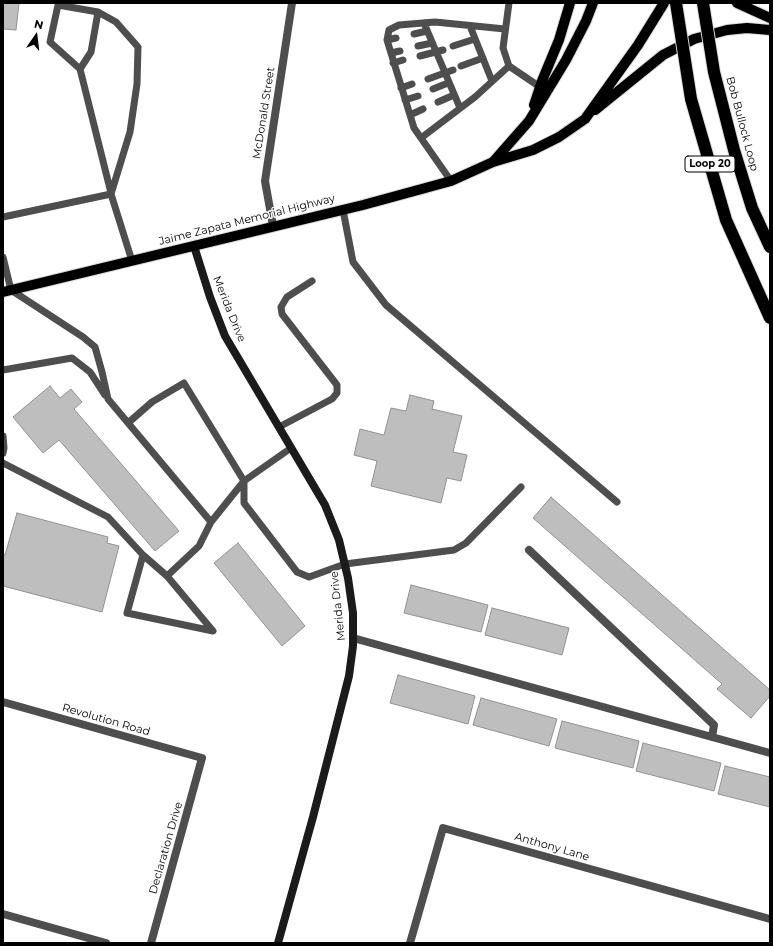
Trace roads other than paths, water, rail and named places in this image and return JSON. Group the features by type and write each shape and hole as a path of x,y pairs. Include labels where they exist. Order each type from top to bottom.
{"highway":[{"name":"Loop 20","path":"676,3 691,99 726,220 770,318"},
{"name":"Bob Bullock Loop","path":"703,3 714,72 734,150 752,208 770,247"}],"main road":[{"path":"529,121 540,87 559,40 570,3"},
{"name":"Jaime Zapata Memorial Highway","path":"493,162 529,121 566,60 586,21 592,3"},
{"name":"Jaime Zapata Memorial Highway","path":"7,291 343,210 451,181 493,162 533,150 559,137 584,119 638,45 664,3"},
{"path":"737,3 770,18"},
{"path":"584,119 663,55 694,39 726,30 747,28 770,30"}],"street":[{"name":"McDonald Street","path":"274,226 265,181 292,3"},
{"name":"Merida Drive","path":"194,246 210,298 225,336 324,505 339,540 348,578 353,613 353,638 349,676 313,817 278,943"},
{"path":"529,550 714,725 712,737"},
{"path":"353,638 770,753"},
{"name":"Revolution Road","path":"3,702 202,758"},
{"name":"Declaration Drive","path":"151,943 202,758"},
{"name":"Anthony Lane","path":"410,943 443,828 770,919"},
{"path":"3,914 106,943"}],"lane":[{"path":"509,3 503,48 509,66 540,87"},
{"path":"111,194 130,132 137,84 138,47 116,22 98,12 58,5 50,42 80,69 111,194 132,261"},
{"path":"80,69 91,52 98,12"},
{"path":"451,181 414,128 390,53 387,40 389,30 399,25 434,22 505,29"},
{"path":"424,23 432,43 439,51 444,73 460,108"},
{"path":"470,26 492,81"},
{"path":"414,34 427,31"},
{"path":"387,40 396,38"},
{"path":"453,46 475,39"},
{"path":"418,46 432,43"},
{"path":"390,53 400,51"},
{"path":"420,56 439,51"},
{"path":"461,66 483,58"},
{"path":"393,63 403,60"},
{"path":"421,138 460,108 509,66"},
{"path":"428,79 453,70"},
{"path":"433,89 448,83"},
{"path":"401,88 412,84"},
{"path":"438,102 454,95"},
{"path":"405,100 418,96"},
{"path":"410,115 423,109"},
{"path":"3,217 111,194"},
{"path":"343,210 353,262 386,305 617,502"},
{"path":"3,257 7,291 83,337 94,347 102,372 108,399"},
{"path":"279,427 332,399 337,393 337,385 282,314 281,307 287,297 312,281"},
{"path":"3,370 72,358 90,372 108,399 211,522"},
{"path":"128,423 152,402 184,383 244,481 244,504 297,572 309,577 345,564 454,550 466,544 521,487"},
{"path":"3,436 3,453"},
{"path":"167,576 199,546 211,522 244,481 291,448"},
{"path":"3,463 108,517 143,555 167,576 213,631 127,613 143,555"}]}
